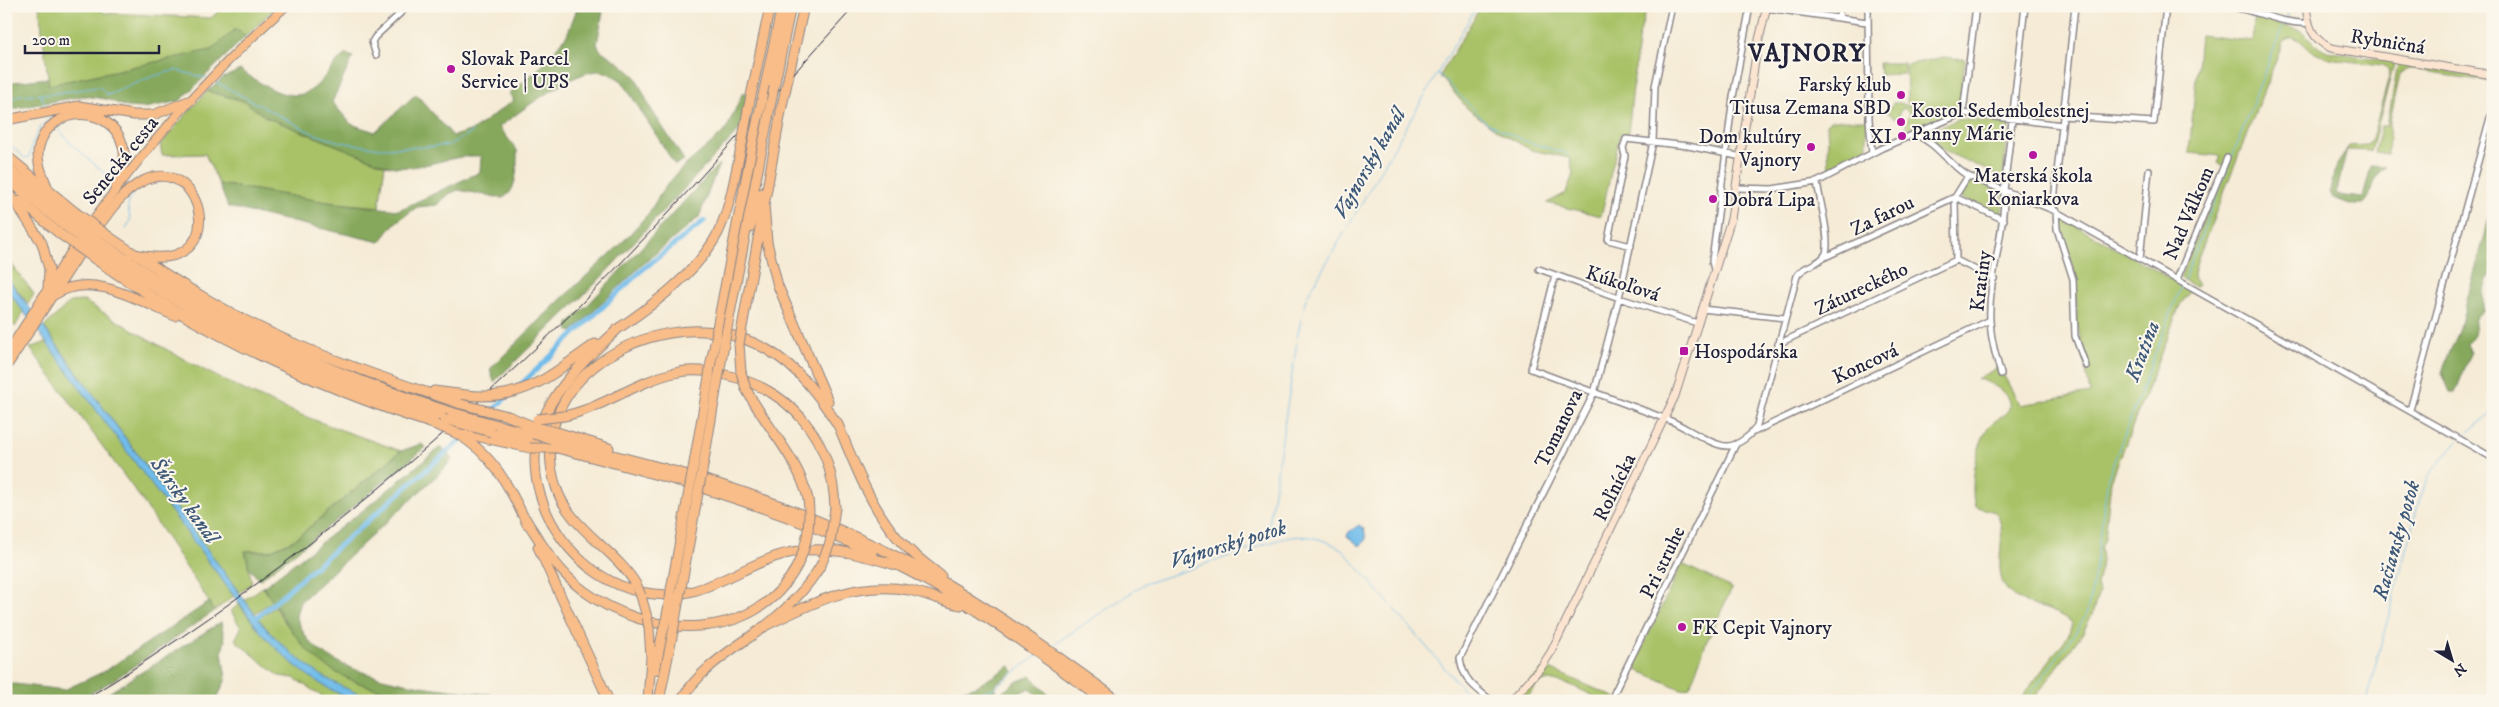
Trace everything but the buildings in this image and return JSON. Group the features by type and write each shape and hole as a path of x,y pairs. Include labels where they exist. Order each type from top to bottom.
{"highway":[{"path":"722,328 742,144 770,6"},
{"path":"728,269 782,6"},
{"path":"659,701 670,620 670,600 676,589 720,338 739,259 791,6"},
{"path":"524,518 558,567 585,592 622,613 668,626 690,627 737,618 757,609 777,594 798,566 805,548 809,528 808,499 804,481 795,464 756,408 746,389 741,372 739,344 782,106 804,6"},
{"path":"6,120 79,106 134,116 153,115 191,100"},
{"path":"68,223 49,191 38,161 38,148 43,136 52,124 65,116 78,113 93,115 106,121 118,133 124,147 124,163 116,188"},
{"path":"412,388 466,395 508,394 539,383 620,328 682,278 702,257 718,232 726,209 742,144"},
{"path":"6,155 49,191"},
{"path":"739,259 772,163"},
{"path":"6,167 68,223 103,248 203,327"},
{"path":"6,367 40,306 51,296 102,222 131,188 144,180 158,177 172,179 185,186 195,198 201,212 200,228 192,242 181,253 166,258 151,258 132,252 103,248"},
{"path":"6,178 103,248 195,303 273,344 355,379 448,415 487,435"},
{"path":"7,190 68,223"},
{"path":"7,190 42,243 49,270 48,286"},
{"path":"764,204 767,242 778,286 867,488 885,521 901,542 957,589"},
{"path":"132,252 200,295 275,335 329,358 412,388 461,404 508,416 533,434"},
{"path":"51,296 71,286 94,285 203,327 320,384 454,432 475,445 503,476 609,700"},
{"path":"620,328 560,387 545,412 538,436 535,470 544,510 554,529 580,560 611,581 627,588 657,594 693,591 761,562 799,551 846,551 899,566"},
{"path":"648,701 652,657 649,628 641,596 637,586 621,563 583,526 567,507 556,489 551,466 550,441 557,412 574,388 600,362 634,343 670,332 706,332 740,338 763,347 792,366 818,394 839,427"},
{"path":"533,434 564,416 590,410 638,386 673,374 704,372 749,381 776,394 809,428 817,440 830,468 835,508 831,537 821,565 806,589 794,601 763,627 708,667 681,701"},
{"path":"448,415 498,425 670,470 771,502 816,520 902,560 957,589 1037,641 1050,656 1104,701"},
{"path":"454,432 487,435 533,434 559,441 761,507 858,546 899,566 967,606 1029,647 1050,656 1119,701"},
{"path":"763,627 827,596 866,588 907,590 967,606"},
{"path":"670,620 679,598 676,589"},
{"path":"648,701 668,632"}],"main road":[{"name":"Senecká cesta","path":"40,306 48,286 116,188 210,79 286,6"},
{"path":"6,355 26,329"}],"street":[{"path":"376,55 372,42 375,37 408,6"},
{"name":"Tomanova","path":"1492,701 1470,684 1462,670 1460,658 1594,393 1619,298 1653,142 1657,70 1672,6"},
{"name":"Roľnícka","path":"1714,271 1712,261 1733,97 1750,6"},
{"path":"1839,18 1840,6"},
{"path":"1868,6 1869,143 1872,153"},
{"path":"1963,113 1976,6"},
{"name":"Kratiny","path":"2001,374 1993,347 1990,320 1994,279 2004,220 2004,191 2025,6"},
{"path":"2075,6 2054,210 2057,229 2073,279 2076,336 2086,366"},
{"path":"2063,116 2154,122 2166,6"},
{"path":"2226,6 2248,9 2281,20 2308,23 2306,6"},
{"path":"1766,7 1867,22"},
{"name":"Roľnícka","path":"1511,701 1542,666 1551,652 1675,396 1724,244 1737,190 1757,48 1766,7"},
{"name":"Rybničná","path":"2308,23 2319,41 2335,49 2493,75"},
{"path":"2410,410 2493,107"},
{"path":"1722,192 1803,186 1817,182 1872,153 1963,113 2062,125"},
{"path":"1916,135 1929,142 1955,168 1968,176 2054,210 2493,458"},
{"path":"1631,246 1608,240 1625,156 1623,148 1626,139 1742,157"},
{"name":"Nad Válkom","path":"2178,280 2227,158"},
{"path":"2140,259 2148,170"},
{"path":"1968,176 1955,198 1956,260 1994,279"},
{"path":"1817,182 1828,248 1834,254"},
{"path":"1955,198 2004,220"},
{"name":"Za farou","path":"1754,432 1799,271 1955,198"},
{"path":"1714,243 1718,246 1724,244"},
{"path":"1822,259 1828,248"},
{"name":"Zátureckého","path":"1778,344 1956,260"},
{"name":"Kúkoľová","path":"1539,269 1619,298 1698,323"},
{"path":"1555,276 1531,369 1665,419 1719,444 1728,446 1736,444"},
{"path":"1702,309 1785,318"},
{"name":"Koncová","path":"1736,444 1754,432 1990,320"},
{"name":"Pri struhe","path":"1614,693 1736,444"}],"green space":[{"path":"39,6 96,6 105,13 211,18 225,6 277,6 246,36 236,29 212,50 49,85"},
{"path":"578,6 604,6 597,44 600,50 635,76 651,109 684,160 675,165 622,81 607,73 597,71 586,73 560,85 499,127 517,150 514,185 507,195 502,198 458,190 449,194 437,205 417,207 395,223 380,242 228,207 219,184 327,202 399,210 480,172 481,156 457,158 421,166 397,167 385,165 266,117 244,101 207,91 223,78 240,70 276,91 296,95 314,88 346,54 353,57 332,102 351,124 375,132 416,94 453,136 473,130 514,100 509,94 543,65 567,35"},
{"path":"1481,6 1647,6 1638,40 1628,134 1620,134 1601,216 1547,203 1566,193 1573,174 1570,158 1531,150 1498,131 1468,109 1440,76"},
{"path":"2255,15 2302,31 2316,45 2327,51 2389,61 2394,64 2371,151 2346,150 2349,146 2367,145 2372,138 2389,78 2388,69 2383,65 2322,56 2316,54 2296,39 2292,38 2283,42 2198,258 2193,277 2198,285 2196,287 2180,278 2225,166 2218,163 2221,156 2189,153 2200,35 2252,41"},
{"path":"236,29 246,36 180,101 144,108 127,107 106,99 83,96 6,110 6,83 48,78 49,85 211,50"},
{"path":"1944,57 1965,59 1959,111 1926,126 1925,122 1913,126 1902,137 1910,112 1903,108 1899,113 1898,120 1887,112 1893,103 1901,103 1911,107 1907,102 1906,65"},
{"path":"1879,63 1904,63 1904,74 1880,75"},
{"path":"2405,63 2493,78 2493,82 2409,68 2400,74 2390,121 2388,154 2375,152 2381,126 2387,126 2398,64"},
{"path":"207,91 244,101 266,117 385,165 379,207 327,202 219,184 205,154 162,155 160,144"},
{"path":"743,92 748,94 742,127 594,285 494,382 490,369 557,303 620,245 648,214 663,190 680,170 726,130"},
{"path":"1958,119 2009,124 2003,177 1944,151 1928,133"},
{"path":"1832,120 1867,120 1867,151 1829,171 1827,124"},
{"path":"2347,149 2336,195 2363,198 2371,166 2385,167 2377,176 2369,197 2363,204 2350,204 2333,198 2330,192 2335,168"},
{"path":"719,164 699,217 641,266 572,332 568,330 569,323"},
{"path":"1969,179 2003,192 2002,216 1959,197"},
{"path":"2493,201 2493,268 2483,294 2483,311 2476,318 2474,323 2475,333 2467,344 2471,353 2457,388 2454,392 2450,392 2442,373 2460,327"},
{"path":"2059,216 2191,290 2180,305 2111,481 2105,539 2101,547 2102,561 2097,585 2099,592 2092,615 2082,634 2033,700 2019,701 2068,636 2072,624 2057,613 2021,601 2007,590 2002,581 2000,571 2001,529 1999,520 1995,512 1975,506 1973,488 1975,464 1981,441 1990,425 2006,414 2009,403 2007,397 1999,389 1977,379 1997,368 1999,376 2004,376 2020,405 2090,393 2077,321 2075,275"},
{"path":"6,257 34,294 28,304 6,276"},
{"path":"6,288 24,311 15,327 6,317"},
{"path":"84,301 183,359 263,399 341,430 401,451 294,540 269,551 245,551 252,583 239,593 44,327 70,302"},
{"path":"47,342 234,596 213,612 209,602 142,500 30,348"},
{"path":"421,444 426,447 342,516 259,580 249,568 245,551 269,551 294,540 401,451"},
{"path":"439,448 442,448 452,459 443,470 300,602 296,616 304,634 311,643 331,658 355,669 383,678 412,684 525,698 526,701 471,701 411,696 355,682 330,669 309,652 290,628 263,587 366,508"},
{"name":"FK Cepit Vajnory","path":"1682,564 1732,588 1706,643 1690,687 1681,689 1637,670 1631,672 1626,681"},
{"path":"263,587 272,601 254,614 244,600"},
{"path":"209,602 213,612 115,679 78,701 6,700 6,683 64,690 105,671"},
{"path":"239,604 264,635 292,662 323,684 359,701 329,701 294,678 279,676 235,640 241,628 231,611"},
{"path":"275,607 293,633 312,653 332,668 377,688 403,694 461,701 389,702 344,690 327,681 297,659 258,618"},
{"path":"221,622 225,641 222,651 226,679 216,701 106,701 104,696"},
{"path":"1010,666 1014,671 996,684 994,698 1018,681 1031,676 1054,701 1042,701 1029,688 1005,701 927,701 977,686"},
{"path":"1545,667 1619,699 1618,701 1604,701 1571,685 1549,680 1538,683 1525,701 1511,701"}],"water":[{"path":"6,276 263,625 289,651 316,672 346,688 380,701 357,700 329,689 291,662 259,630 6,288"},
{"path":"1359,525 1364,529 1366,539 1360,546 1347,536 1349,532"}],"waterway":[{"name":"Vajnorský kanál","path":"1297,338 1306,298 1477,6"},
{"name":"Kratina","path":"2286,20 2291,6"},
{"name":"Kratina","path":"2184,280 2284,23"},
{"path":"6,101 20,95 49,94 99,87 108,95 151,77 175,70 206,78"},
{"path":"1438,73 1486,122 1525,141 1568,154"},
{"path":"212,80 314,134 340,142 380,148 425,147 449,145 473,132"},
{"path":"40,94 45,104"},
{"path":"6,141 25,158 29,157 41,126 56,115"},
{"path":"58,128 71,144 115,182"},
{"path":"126,229 130,221 128,205 132,195 130,193"},
{"path":"516,389 642,270 704,221"},
{"name":"Kratina","path":"2025,701 2077,630 2087,612 2093,586 2108,477 2182,284"},
{"name":"Vajnorský kanál","path":"1262,545 1268,531 1297,342"},
{"path":"481,421 510,394"},
{"name":"Račiansky potok","path":"2461,438 2493,411"},
{"path":"255,619 464,437"},
{"name":"Račiansky potok","path":"2366,701 2419,501 2429,475 2458,440"},
{"name":"Vajnorský potok","path":"1050,647 1144,584 1281,539 1298,536 1314,538 1329,542 1343,550 1473,701"},
{"name":"Vajnorský potok","path":"955,701 994,688 1036,656"}],"railway":[{"path":"82,701 149,659 279,567 342,519 463,416 614,271 855,6"}],"place":[{"name":"Slovak Parcel Service | UPS","path":"451,69"},
{"name":"Farský klub Titusa Zemana SBD","path":"1901,95"},
{"name":"Kostol Sedembolestnej Panny Márie","path":"1901,122"},
{"name":"XI","path":"1902,136"},
{"name":"Dom kultúry Vajnory","path":"1811,147"},
{"name":"Materská škola Koniarkova","path":"2033,155"},
{"name":"Dobrá Lipa","path":"1713,199"},
{"name":"Hospodárska","path":"1684,351"},
{"name":"FK Cepit Vajnory","path":"1682,627"}],"district":[{"name":"VAJNORY","path":"1807,52"}],"water label":[{"name":"Šúrsky kanál","path":"185,500"}]}
